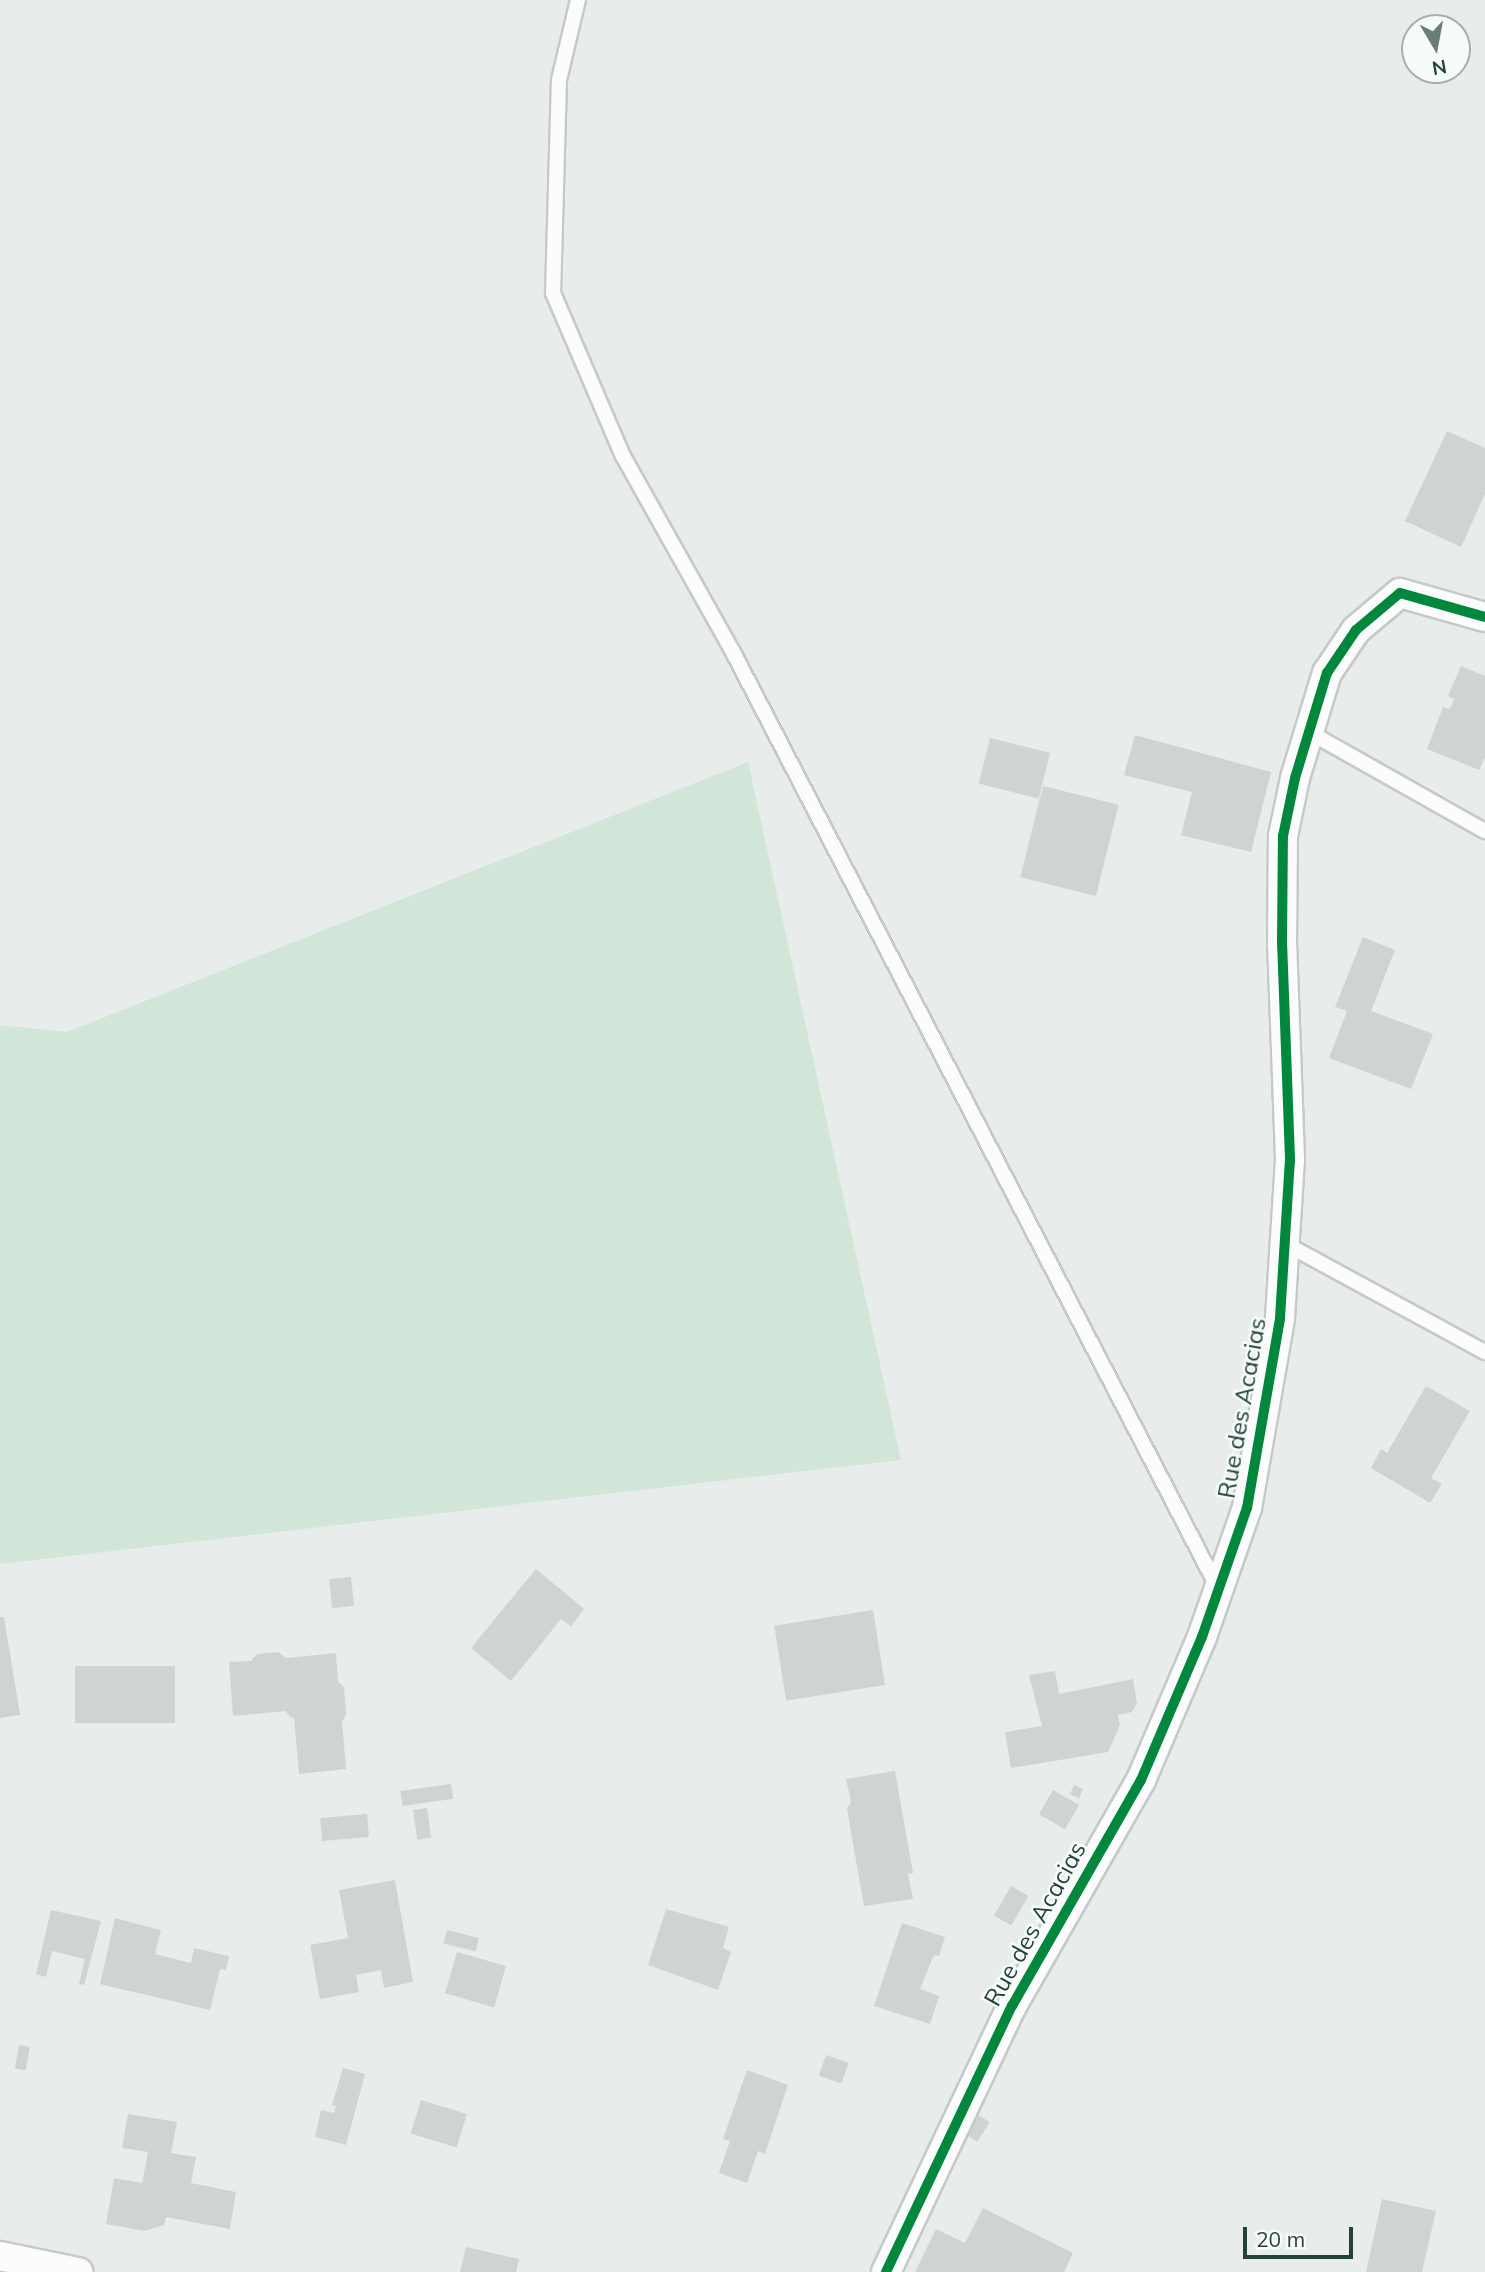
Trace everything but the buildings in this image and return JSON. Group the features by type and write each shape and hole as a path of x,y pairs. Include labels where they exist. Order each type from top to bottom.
{"street":[{"name":"Rue des Acacias","path":"886,2272 1012,2006 1141,1780 1202,1637 1247,1508 1280,1318 1290,1159 1282,944 1283,836 1295,778 1327,673 1356,629 1400,593 1485,617"},
{"path":"0,2256 78,2272"}],"lane":[{"path":"578,0 559,80 553,293 623,456 734,654 1219,1589"},
{"path":"1309,732 1485,831"},
{"path":"1284,1244 1485,1352"}],"green space":[{"path":"748,762 901,1460 0,1564 0,1025 67,1032"}],"cycle path":[{"path":"886,2272 1012,2006 1141,1780 1202,1637 1247,1508 1280,1318 1290,1159 1282,944 1283,836 1295,778 1327,673 1356,630 1400,593 1485,617"}]}
